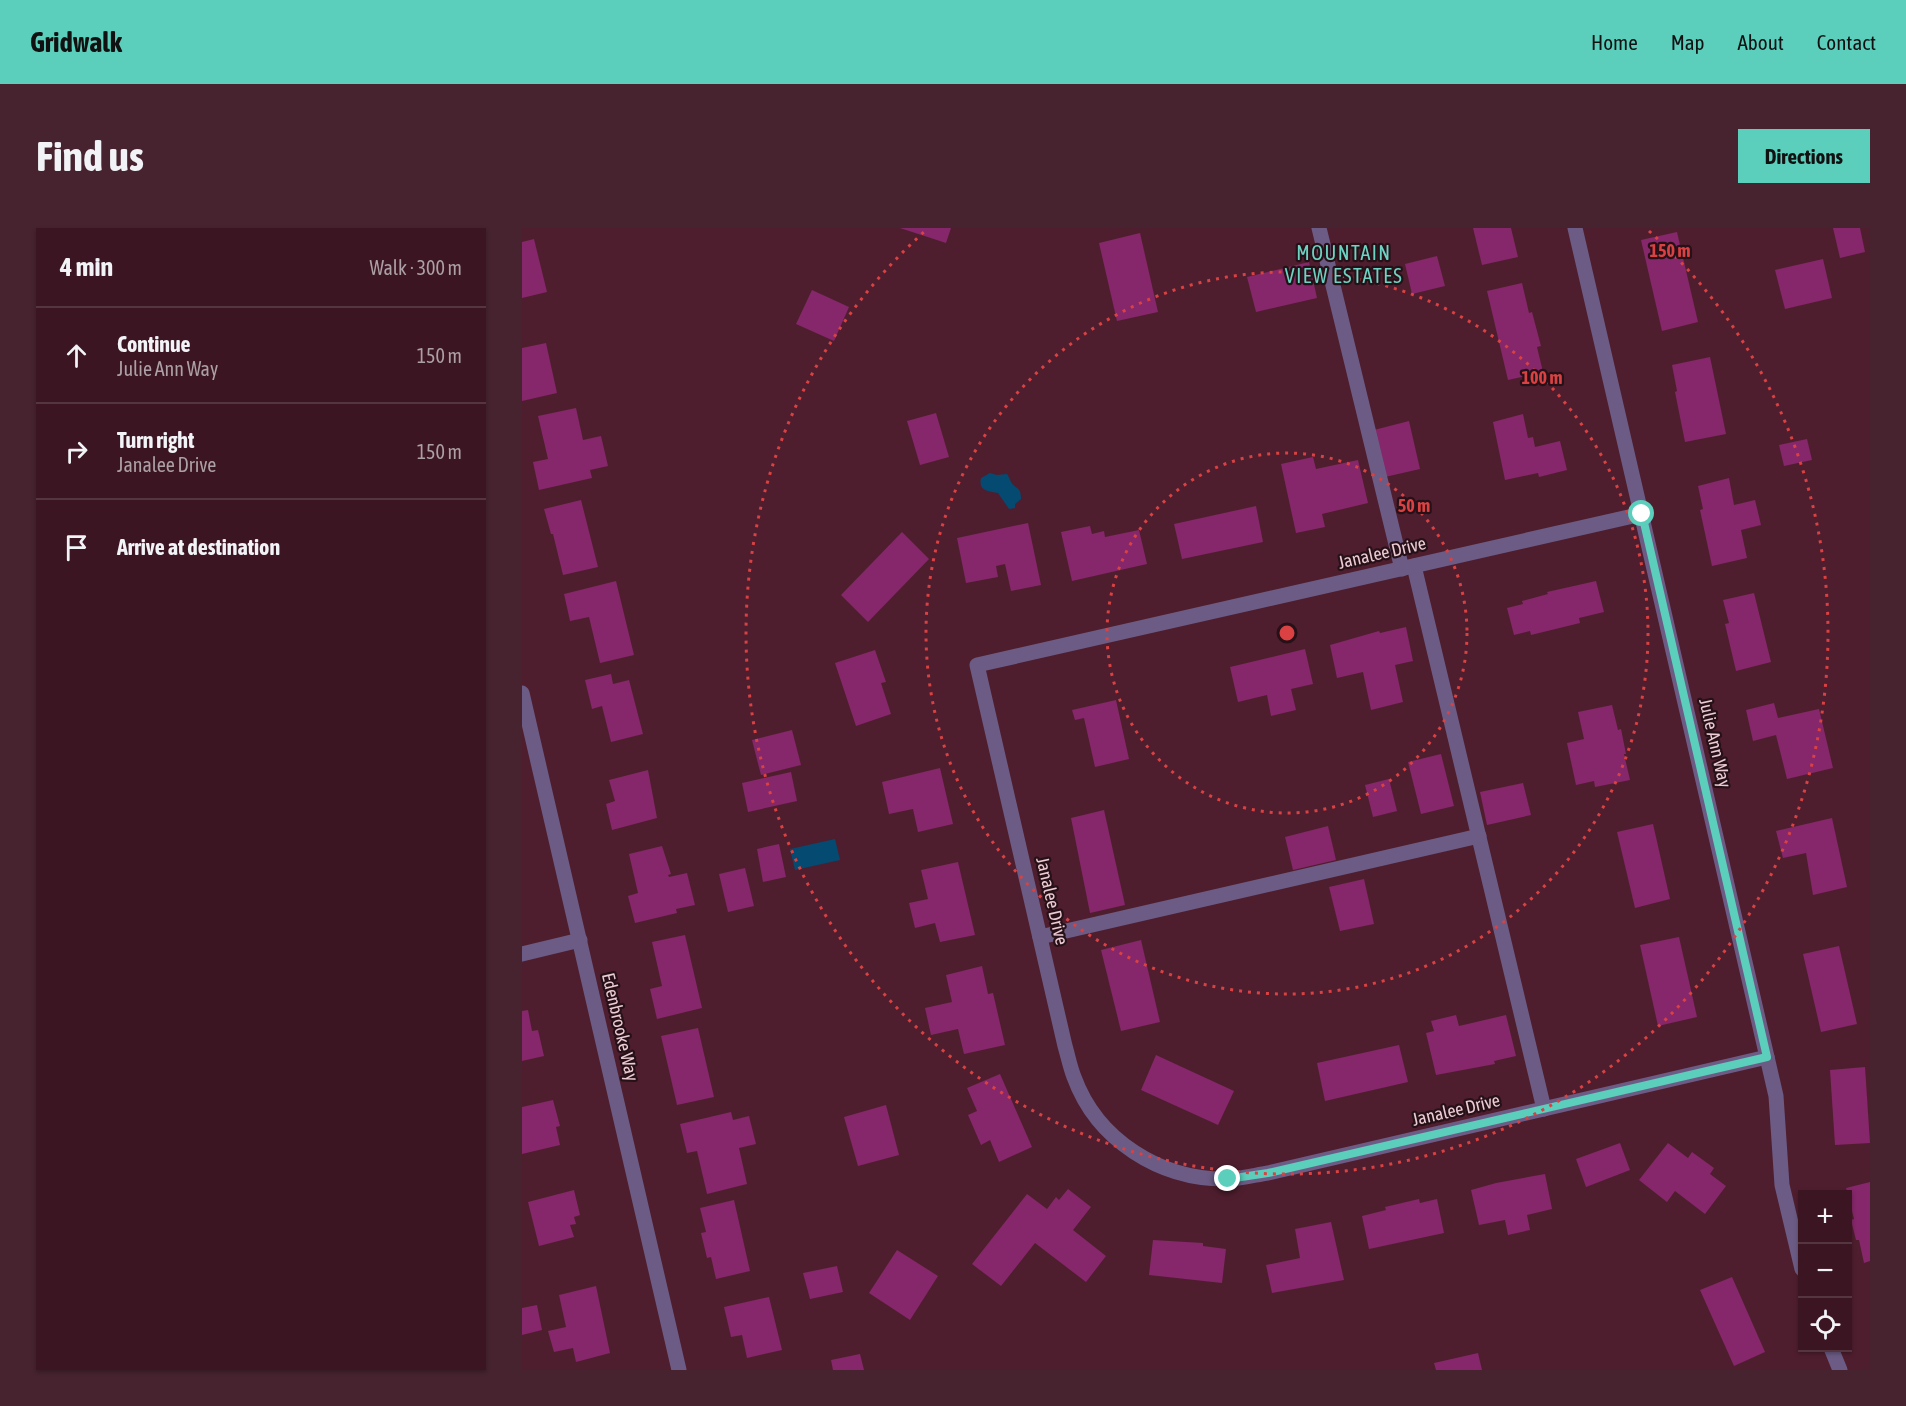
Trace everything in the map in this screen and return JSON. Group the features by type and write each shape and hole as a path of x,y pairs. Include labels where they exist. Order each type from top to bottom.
{"street":[{"path":"1319,228 1479,836 1544,1110"},
{"name":"Julie Ann Way","path":"1575,228 1776,1096 1782,1185 1798,1249"},
{"name":"Janalee Drive","path":"1642,514 977,665 1074,1078 1090,1107 1108,1131 1133,1153 1161,1167 1192,1177 1228,1179 1268,1173 1767,1057"},
{"name":"Edenbrooke Way","path":"522,693 679,1370"},
{"path":"1040,937 1479,836"},
{"path":"522,954 580,940"},
{"path":"1833,1352 1840,1370"}],"water":[{"path":"990,473 1007,474 1019,490 1021,499 1015,504 1015,508 1009,509 998,493 982,488 981,478"},
{"path":"835,839 840,860 795,870 790,849"}],"building":[{"path":"900,228 951,228 946,243"},
{"path":"1473,228 1511,228 1518,257 1482,265"},
{"path":"1833,228 1860,228 1865,252 1840,258"},
{"path":"1677,232 1698,322 1662,331 1641,240"},
{"path":"1140,233 1158,312 1117,321 1099,243"},
{"path":"534,239 547,292 522,298 522,242"},
{"path":"1437,256 1445,286 1412,294 1405,264"},
{"path":"1823,259 1832,298 1785,309 1775,270"},
{"path":"1309,262 1317,298 1256,312 1247,277"},
{"path":"1522,283 1529,313 1532,312 1541,346 1537,347 1543,372 1508,380 1487,291"},
{"path":"812,290 849,307 834,341 796,324"},
{"path":"546,343 557,393 522,401 522,348"},
{"path":"1710,357 1726,434 1685,442 1672,365"},
{"path":"576,408 583,440 601,436 608,466 590,470 592,478 539,490 533,462 548,459 538,416"},
{"path":"936,413 949,457 920,465 907,421"},
{"path":"1523,414 1528,438 1533,437 1535,447 1560,441 1567,470 1539,477 1538,473 1505,480 1493,422"},
{"path":"1409,421 1420,469 1385,477 1374,430"},
{"path":"1807,439 1812,460 1784,466 1779,445"},
{"path":"1313,457 1316,469 1358,460 1368,503 1322,514 1325,527 1296,533 1281,464"},
{"path":"1729,478 1734,505 1755,500 1761,525 1741,530 1747,558 1712,566 1700,510 1703,509 1698,486"},
{"path":"581,500 598,567 563,575 544,509"},
{"path":"1256,506 1263,542 1182,559 1174,524"},
{"path":"1028,523 1041,585 1011,591 1005,564 996,566 998,577 966,583 957,538"},
{"path":"1090,526 1092,534 1104,531 1105,537 1139,530 1147,564 1072,581 1061,532"},
{"path":"902,532 929,559 868,622 841,595"},
{"path":"616,581 634,655 600,663 589,617 570,621 564,594"},
{"path":"1596,581 1604,612 1579,618 1580,623 1531,635 1530,631 1514,635 1507,608 1548,594 1547,592"},
{"path":"1754,593 1771,662 1736,671 1725,624 1729,623 1723,600"},
{"path":"1406,627 1413,661 1395,665 1403,702 1371,710 1363,672 1337,678 1330,645 1379,631 1380,633"},
{"path":"1305,649 1313,684 1291,689 1296,710 1271,716 1267,695 1238,702 1230,667"},
{"path":"875,650 886,682 881,683 891,714 856,726 835,663"},
{"path":"611,674 613,684 629,680 643,734 611,742 602,706 592,709 585,680"},
{"path":"1116,700 1129,759 1095,767 1084,718 1075,720 1072,710"},
{"path":"1774,703 1778,718 1819,709 1833,768 1787,779 1776,735 1753,741 1746,710"},
{"path":"1612,705 1618,730 1621,729 1630,780 1595,787 1594,781 1576,785 1567,743 1584,739 1578,712"},
{"path":"792,730 801,765 761,775 752,740"},
{"path":"1441,754 1454,806 1421,814 1408,762"},
{"path":"940,768 953,824 918,832 913,809 889,814 882,782"},
{"path":"648,770 657,818 612,830 606,804 615,801 609,780"},
{"path":"791,772 797,801 748,812 742,783"},
{"path":"1389,779 1397,811 1373,817 1365,785"},
{"path":"1523,783 1531,815 1487,825 1480,792"},
{"path":"1104,810 1125,905 1090,913 1071,818"},
{"path":"1832,818 1847,887 1813,895 1806,853 1783,858 1776,831"},
{"path":"1653,824 1670,899 1635,908 1617,832"},
{"path":"1328,826 1336,860 1293,870 1285,837"},
{"path":"779,844 786,877 763,882 757,849"},
{"path":"662,846 671,874 668,875 669,877 687,873 695,905 676,909 677,913 635,923 628,896 638,893 629,854"},
{"path":"958,862 975,935 940,942 935,923 915,928 909,903 928,899 921,870"},
{"path":"745,868 754,906 728,912 719,874"},
{"path":"1364,879 1374,924 1340,931 1329,887"},
{"path":"685,935 702,1008 657,1019 650,989 662,986 652,942"},
{"path":"1679,937 1697,1017 1658,1026 1640,945"},
{"path":"1141,940 1160,1022 1121,1031 1101,950"},
{"path":"1839,946 1857,1024 1821,1032 1803,954"},
{"path":"982,966 988,994 993,993 1005,1045 964,1054 958,1029 931,1035 925,1008 952,1002 946,975"},
{"path":"528,1010 532,1031 538,1030 544,1056 522,1061 522,1011"},
{"path":"1456,1015 1459,1026 1506,1015 1516,1056 1494,1061 1495,1064 1436,1075 1426,1033 1434,1031 1431,1021"},
{"path":"698,1028 714,1097 677,1105 661,1036"},
{"path":"1399,1045 1408,1082 1325,1101 1317,1063"},
{"path":"1156,1055 1234,1091 1218,1125 1141,1090"},
{"path":"1865,1067 1870,1143 1835,1145 1830,1070"},
{"path":"1000,1074 1032,1147 999,1162 990,1140 981,1145 968,1115 977,1111 967,1088"},
{"path":"553,1100 560,1126 556,1127 560,1145 522,1154 522,1107"},
{"path":"886,1105 899,1155 858,1166 844,1117"},
{"path":"731,1112 733,1120 749,1116 756,1144 739,1148 747,1184 707,1194 697,1151 687,1153 680,1124"},
{"path":"1620,1143 1630,1170 1586,1187 1576,1159"},
{"path":"1668,1143 1688,1158 1692,1152 1714,1168 1710,1174 1726,1186 1705,1214 1675,1191 1667,1202 1639,1180"},
{"path":"1545,1174 1552,1209 1527,1215 1530,1230 1508,1235 1505,1220 1479,1225 1471,1190"},
{"path":"1870,1182 1870,1261 1864,1263 1859,1240 1856,1240 1852,1224 1854,1219 1852,1190 1846,1188"},
{"path":"1068,1189 1091,1207 1073,1230 1106,1256 1086,1282 1035,1243 1001,1286 972,1264 1027,1194 1047,1209 1056,1197 1059,1200"},
{"path":"574,1190 580,1215 574,1217 576,1224 570,1225 574,1237 539,1246 528,1202"},
{"path":"1419,1199 1420,1203 1437,1199 1444,1233 1369,1249 1362,1216 1386,1210 1385,1207"},
{"path":"734,1200 750,1271 716,1279 711,1257 707,1258 701,1233 706,1232 700,1208"},
{"path":"1331,1222 1344,1280 1272,1293 1266,1265 1300,1258 1295,1229"},
{"path":"1153,1240 1203,1243 1203,1246 1226,1249 1222,1283 1149,1275"},
{"path":"897,1250 938,1276 910,1320 869,1293"},
{"path":"837,1266 843,1292 810,1299 803,1273"},
{"path":"1732,1277 1765,1352 1734,1366 1700,1290"},
{"path":"596,1286 610,1353 576,1362 573,1348 554,1352 548,1331 566,1327 559,1295"},
{"path":"769,1297 782,1350 747,1358 742,1335 731,1337 724,1307"},
{"path":"537,1305 542,1330 522,1335 522,1308"},
{"path":"1478,1353 1482,1370 1436,1370 1434,1363"},
{"path":"860,1354 864,1370 833,1370 831,1360"}],"district":[{"name":"MOUNTAIN VIEW ESTATES","path":"1344,264"}],"route":[{"path":"1228,1179 1268,1173 1767,1057 1642,514"}]}
